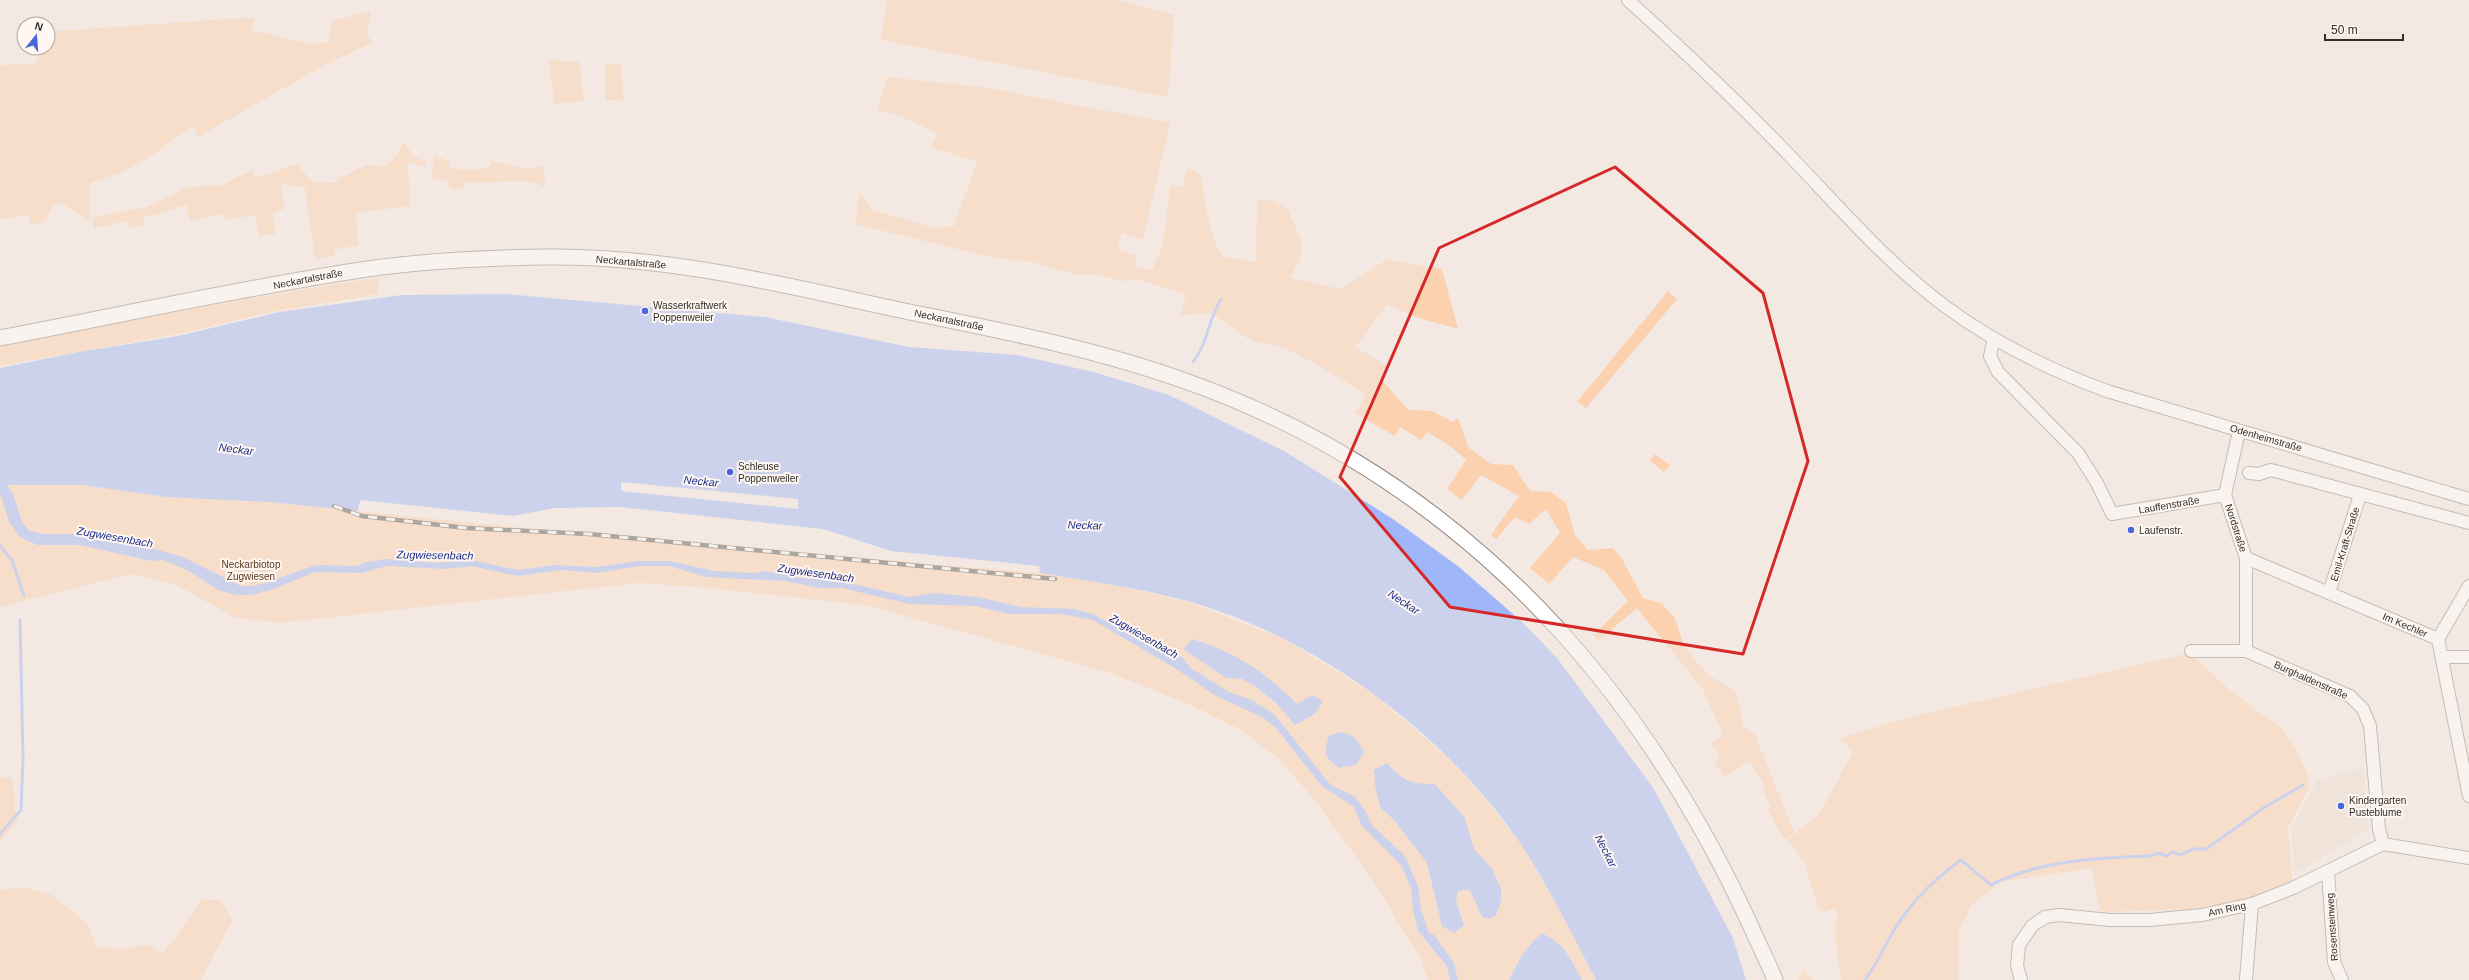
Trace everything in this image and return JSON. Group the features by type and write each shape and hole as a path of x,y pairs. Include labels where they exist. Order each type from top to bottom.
{"main road":[{"name":"Neckartalstraße","path":"0,338 378,268 513,258 552,257 614,260 696,269 773,283 1011,333 1119,360 1187,381 1250,406 1320,440 1358,463 1464,538 1518,586 1585,656 1633,718 1682,793 1740,900 1775,980"}],"street":[{"name":"Odenheimstraße","path":"1628,0 1740,104 1896,264 1946,307 1994,339 2064,375 2107,391 2469,499"},
{"name":"Lauffenstraße","path":"1994,339 1990,356 1998,372 2078,452 2094,477 2112,514 2225,495"},
{"name":"Nordstraße","path":"2239,430 2225,495 2246,558 2246,651"},
{"path":"2249,473 2259,474 2271,470 2469,523"},
{"name":"Emil-Kraft-Straße","path":"2330,593 2360,495"},
{"name":"Im Kechler","path":"2246,558 2438,639 2469,795"},
{"path":"2438,639 2469,586"},
{"name":"Burghaldenstraße","path":"2191,651 2246,651 2344,693 2363,709 2370,726 2379,829 2383,844"},
{"path":"2442,657 2469,657"},
{"path":"2383,844 2469,858"},
{"name":"Am Ring","path":"2020,980 2017,966 2020,946 2032,926 2045,917 2059,915 2110,920 2149,920 2202,915 2252,904 2328,872 2383,844"},
{"name":"Rosensteinweg","path":"2328,872 2334,962 2342,980"},
{"path":"2246,980 2252,904"}],"highlighted area":[{"path":"1615,167 1763,293 1808,461 1743,654 1450,607 1340,477 1439,248"}],"shaded area":[{"path":"2363,768 2369,829 2295,873 2291,829 2317,781"}],"green space":[{"path":"887,0 1118,0 1174,15 1168,97 881,40"},
{"path":"371,11 367,35 373,42 319,68 198,137 194,126 137,165 117,174 89,183 90,221 62,203 53,205 46,221 31,225 28,215 0,219 0,65 34,64 40,56 56,56 56,34 58,31 255,17 252,30 309,44 328,42 332,21"},
{"path":"549,60 579,62 584,101 554,104"},
{"path":"605,64 621,64 623,100 606,100"},
{"path":"887,77 991,88 1079,106 1170,122 1143,240 1122,233 1117,249 1137,256 1134,267 1152,270 1163,244 1170,187 1182,187 1188,167 1201,176 1211,228 1222,257 1256,262 1257,199 1273,201 1287,208 1302,242 1300,259 1290,278 1341,289 1386,260 1442,269 1458,329 1419,318 1387,305 1355,347 1388,366 1381,379 1408,410 1433,411 1452,422 1458,418 1469,448 1491,464 1513,465 1530,491 1551,492 1566,503 1575,535 1588,550 1613,548 1622,559 1643,598 1661,603 1675,618 1684,646 1707,674 1736,692 1744,727 1755,735 1794,832 1785,840 1767,809 1771,807 1762,789 1765,787 1750,761 1724,777 1714,763 1721,758 1711,743 1723,735 1703,690 1637,608 1598,641 1593,635 1628,601 1604,570 1573,557 1549,584 1530,568 1560,533 1546,509 1529,524 1515,517 1496,539 1491,535 1519,496 1481,475 1462,500 1447,489 1466,460 1449,445 1427,432 1421,440 1400,427 1395,436 1355,413 1366,394 1300,356 1274,345 1253,341 1220,318 1213,315 1194,313 1180,317 1186,295 1140,280 1122,281 1100,275 1077,275 1032,262 990,257 855,224 860,192 873,210 934,228 954,226 977,162 931,147 937,133 900,116 877,110"},
{"path":"404,141 413,156 427,162 425,167 408,162 410,206 356,213 358,245 334,250 335,256 315,259 305,188 281,183 284,209 273,213 275,234 259,236 255,215 226,220 224,214 190,221 186,205 143,218 144,225 129,228 127,221 94,228 93,217 147,207 182,190 198,186 219,186 253,170 255,178 296,164 313,182 337,183 337,179 367,165 385,166 397,155"},
{"path":"434,155 450,162 450,168 469,170 490,167 492,161 525,169 544,166 545,187 530,181 465,183 464,189 450,188 448,180 432,179"},
{"path":"379,277 378,294 266,313 178,334 0,366 0,344 251,298"},
{"path":"1668,291 1677,299 1586,408 1577,402"},
{"path":"1655,454 1670,465 1664,472 1650,461"},
{"name":"Neckarbiotop Zugwiesen","path":"0,484 83,485 166,497 268,502 580,534 1040,573 1125,587 1188,602 1281,638 1375,695 1454,763 1488,802 1520,843 1561,912 1596,980 1582,980 1563,947 1523,953 1509,980 1428,980 1420,958 1372,879 1314,799 1276,756 1239,729 1193,706 1111,673 865,605 698,587 639,583 280,623 236,618 174,584 130,574 0,607","holes":["1183,649 1278,685 1297,704 1295,725 1277,704 1256,687 1242,679 1214,670","1387,763 1403,778 1419,784 1435,785 1465,818 1474,849 1491,867 1482,917 1470,890 1458,891 1456,900 1464,925 1438,910 1427,863 1396,822 1380,807 1375,786"]},
{"path":"2190,653 2232,692 2282,729 2296,749 2308,775 2309,787 2288,828 2292,884 2247,899 2200,909 2100,912 2092,868 1999,882 1971,906 1959,931 1958,980 1841,980 1836,942 1837,911 1833,909 1825,912 1818,906 1804,862 1788,839 1819,814 1853,752 1840,738 1910,717"},
{"path":"12,777 17,821 0,842 0,778"},
{"path":"24,887 52,895 87,923 97,948 124,949 146,945 164,953 202,900 221,900 232,920 201,980 0,980 0,890"},
{"path":"1802,970 1814,980 1799,980"}],"water":[{"name":"Neckar","path":"506,294 765,317 909,347 1017,355 1094,372 1169,395 1284,451 1393,519 1459,567 1521,621 1557,658 1654,789 1733,938 1746,980 1596,980 1569,928 1520,843 1489,802 1454,764 1416,728 1374,694 1329,664 1283,639 1235,617 1169,596 1040,573 1039,566 891,551 823,529 620,507 555,508 513,516 360,500 358,511 268,502 166,497 83,485 7,485 13,494 23,524 30,531 43,534 78,534 137,544 183,557 241,586 252,586 265,583 316,565 357,566 366,562 385,559 437,563 471,560 519,570 554,565 597,567 639,561 669,561 714,571 752,573 766,571 808,579 837,580 909,597 935,593 977,597 1021,607 1073,609 1093,614 1143,642 1148,640 1154,648 1182,657 1191,668 1229,692 1252,700 1275,715 1331,785 1354,796 1366,812 1372,825 1405,856 1418,886 1421,909 1429,933 1434,935 1454,963 1458,980 1450,980 1447,966 1418,931 1413,910 1411,888 1401,865 1361,825 1354,807 1322,786 1276,728 1262,717 1216,696 1178,670 1093,620 1060,614 1009,614 975,606 909,604 842,588 820,588 785,581 706,577 669,566 640,566 597,573 561,570 517,576 472,566 446,569 387,566 362,573 315,572 271,590 251,595 236,595 218,590 187,570 163,560 152,561 79,545 38,545 21,538 9,522 0,493 0,368 79,352 178,336 279,312 402,295","holes":["621,482 798,499 798,509 621,491"]},
{"path":"1192,639 1222,650 1249,664 1273,682 1297,704 1312,695 1323,701 1315,714 1295,725 1277,704 1256,687 1242,679 1226,678 1183,649"},
{"path":"1339,732 1348,734 1355,738 1362,748 1364,753 1356,765 1339,768 1327,757 1326,747 1329,736"},
{"path":"1387,763 1403,778 1413,782 1435,784 1465,818 1474,849 1491,867 1501,889 1501,902 1496,915 1489,919 1482,917 1470,890 1458,891 1456,900 1464,925 1454,933 1442,926 1427,863 1396,822 1380,807 1375,786 1374,770"},
{"path":"1541,933 1562,947 1582,980 1509,980 1523,953"}],"waterway":[{"path":"1193,362 1202,347 1213,315 1221,299"},
{"path":"0,546 12,560 24,596"},
{"path":"0,834 21,810 23,758 20,620"},
{"path":"1865,980 1896,927 1917,899 1943,874 1961,860 1991,885 2029,870 2049,865 2089,859 2150,856 2159,853 2166,856 2173,852 2180,855 2193,849 2206,849 2265,807 2303,785"}],"railway":[{"path":"334,506 362,516 466,528 589,534 1055,579"}],"place":[{"name":"Wasserkraftwerk Poppenweiler","path":"645,311"},
{"name":"Schleuse Poppenweiler","path":"730,472"},
{"name":"Laufenstr.","path":"2131,530"},
{"name":"Kindergarten Pusteblume","path":"2341,806"}],"water label":[{"name":"Zugwiesenbach","path":"115,537"},
{"name":"Zugwiesenbach","path":"435,555"},
{"name":"Zugwiesenbach","path":"816,573"},
{"name":"Zugwiesenbach","path":"1144,636"}]}
